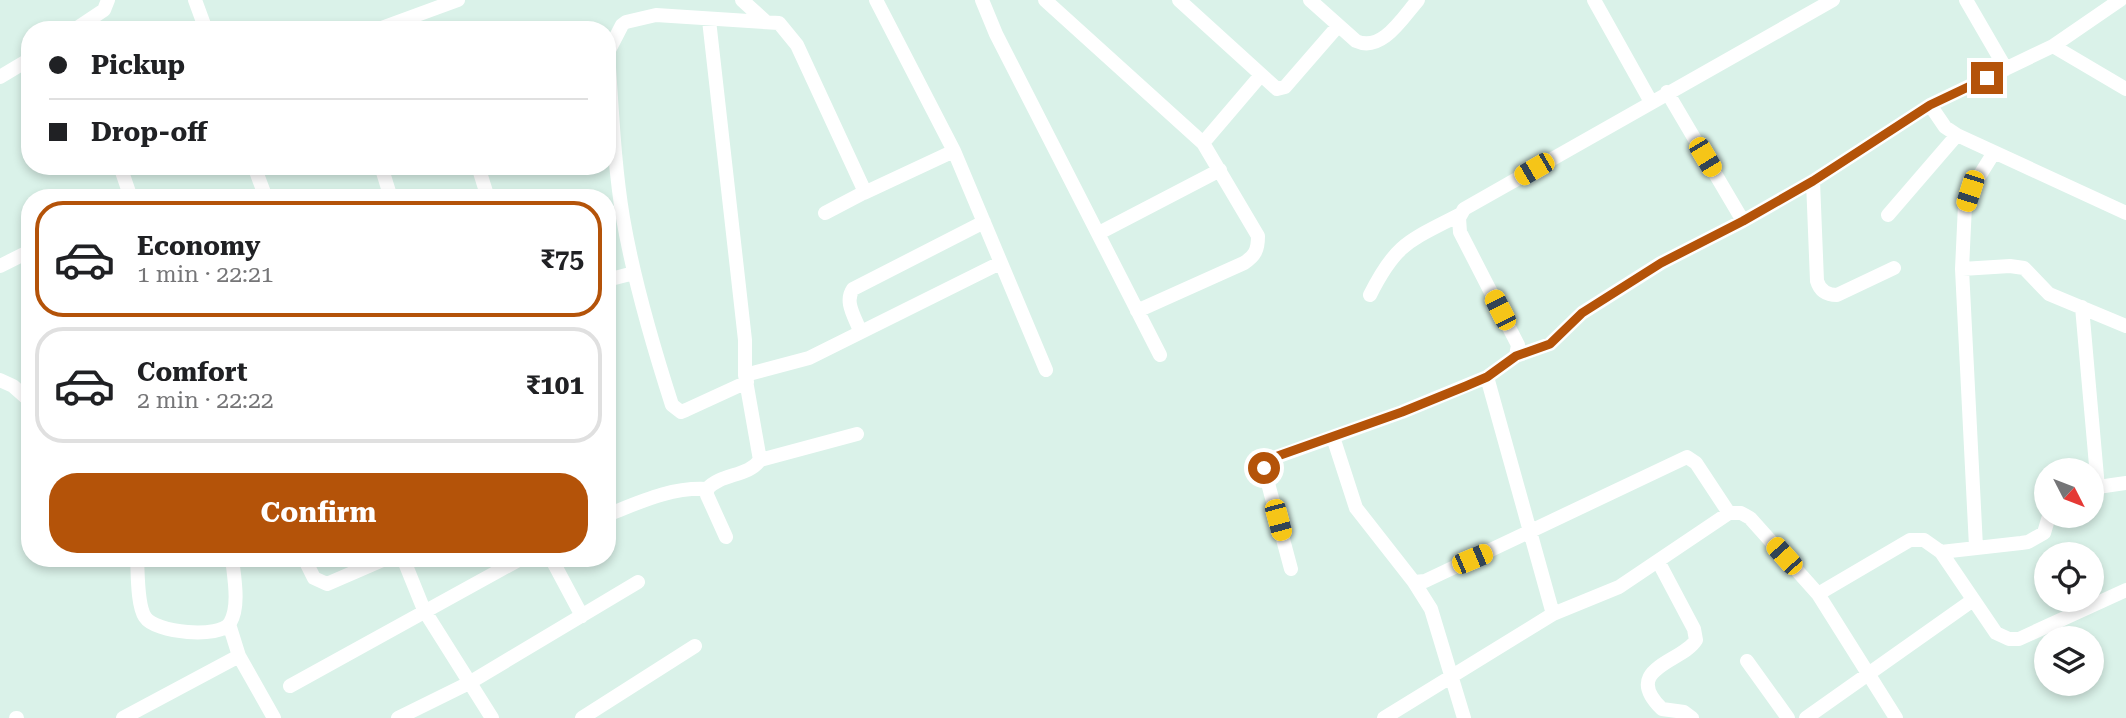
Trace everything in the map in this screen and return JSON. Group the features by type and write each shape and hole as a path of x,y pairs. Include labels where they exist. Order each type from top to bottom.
{"street":[{"path":"88,21 104,10 108,0"},
{"path":"195,0 203,21"},
{"path":"401,21 458,0"},
{"path":"742,0 765,21"},
{"path":"876,0 954,151 1046,370"},
{"path":"982,0 996,34 1160,355"},
{"path":"1045,0 1203,143 1258,236 1258,247 1253,257 1244,264 1137,311"},
{"path":"1180,0 1277,89 1285,87 1338,26"},
{"path":"1310,0 1364,45 1374,44 1384,38 1418,0"},
{"path":"1594,0 1651,102"},
{"path":"1370,295 1384,266 1402,245 1833,0"},
{"path":"1966,0 2007,69"},
{"path":"1291,569 1264,465 1272,458 1487,377 1516,356 1550,344 1575,318 1661,263 1813,181 1930,105 2053,46 2120,0"},
{"path":"616,34 626,22 656,15 779,23 797,45 864,193"},
{"path":"709,19 745,340 746,378 760,460"},
{"path":"2053,46 2126,89"},
{"path":"0,76 21,64"},
{"path":"1203,143 1261,75"},
{"path":"1667,92 1743,221"},
{"path":"1930,105 1945,127 1957,135 1993,154 2126,213"},
{"path":"1888,215 1957,135"},
{"path":"825,213 954,151"},
{"path":"1976,547 1962,269 1965,205 1970,191 1993,154"},
{"path":"616,157 634,273 649,335 672,405 681,412 746,378 797,362 1000,263"},
{"path":"1099,233 1220,170"},
{"path":"1813,181 1817,281 1821,289 1829,295 1837,295 1894,268"},
{"path":"1459,215 1460,233 1518,345 1516,356"},
{"path":"860,331 849,301 853,289 984,222"},
{"path":"0,266 21,256"},
{"path":"1962,269 2018,266 2027,270 2049,294 2126,326"},
{"path":"616,278 634,273"},
{"path":"2082,307 2093,458"},
{"path":"1487,377 1553,614"},
{"path":"0,380 21,393"},
{"path":"616,512 664,493 686,488 707,489 715,482 748,470 760,460 857,434"},
{"path":"1333,437 1356,508 1414,582 1431,609 1464,718"},
{"path":"1414,582 1425,581 1529,534 1687,457 1696,463 1729,513"},
{"path":"2104,487 2126,483"},
{"path":"707,489 707,495 726,537"},
{"path":"1384,718 1553,614 1619,587 1729,513 1741,513 1750,518 1818,594 1896,718"},
{"path":"1941,552 2028,542 2044,533 2045,528"},
{"path":"1818,594 1910,540 1924,540 1941,552 1996,633 2010,639 2019,639 2126,590"},
{"path":"1658,561 1694,629 1696,640 1688,649 1660,664 1650,680 1650,691 1662,709 1684,712 1692,718"},
{"path":"138,567 142,608 150,622 158,627 210,633 225,630 229,624 235,604 233,567"},
{"path":"308,567 314,578 327,584 366,567"},
{"path":"407,567 424,610 492,718"},
{"path":"290,686 505,567"},
{"path":"556,567 582,616"},
{"path":"398,718 469,683 638,582"},
{"path":"1806,718 1973,600"},
{"path":"229,624 239,656 274,718"},
{"path":"582,718 695,646"},
{"path":"123,718 239,656"},
{"path":"1747,661 1788,718"}],"route":[{"path":"1264,468 1272,458 1402,412 1466,386 1487,377 1516,356 1550,344 1575,318 1661,263 1813,181 1930,105 1987,78"}]}
